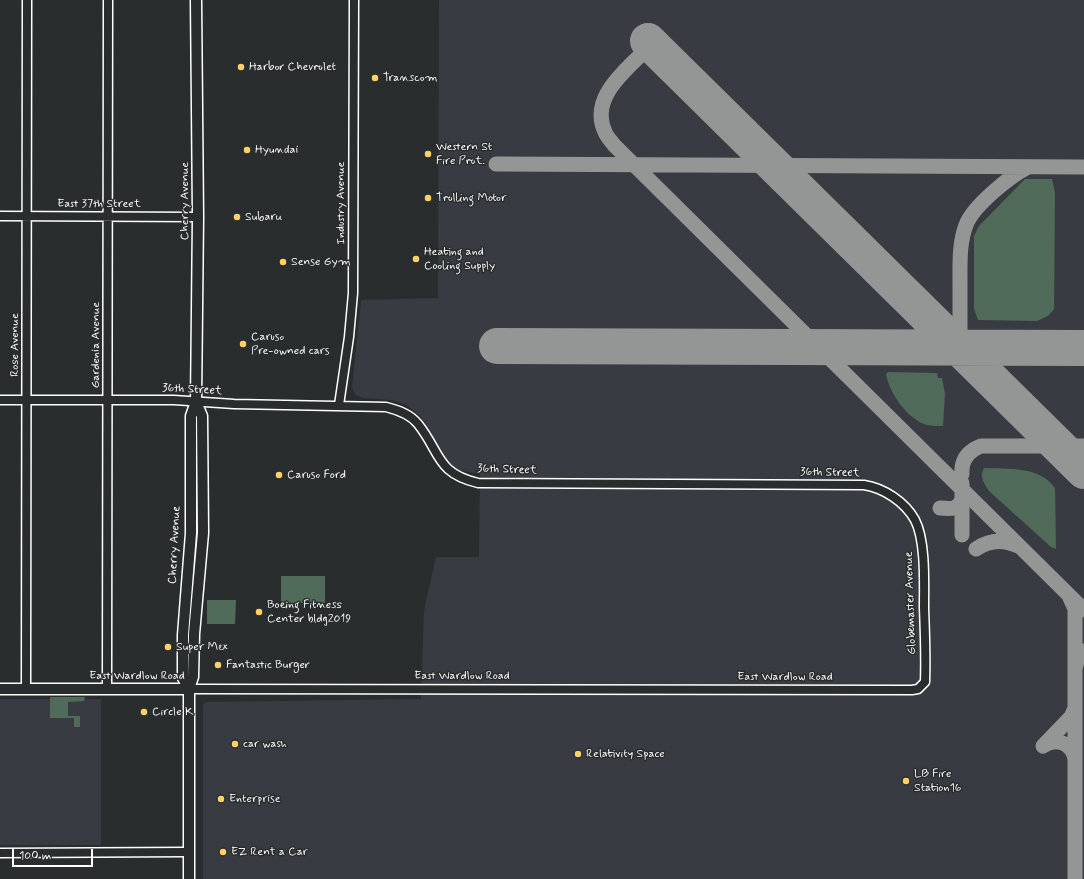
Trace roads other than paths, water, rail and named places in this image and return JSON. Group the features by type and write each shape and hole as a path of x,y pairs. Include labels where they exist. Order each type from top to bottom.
{"main road":[{"name":"Cherry Avenue","path":"189,879 189,689 193,677 194,634 203,533 202,416 196,402 198,217 196,0"},
{"name":"East Wardlow Road","path":"0,689 189,689"}],"street":[{"name":"Rose Avenue","path":"26,0 26,689"},
{"name":"Gardenia Avenue","path":"107,689 108,0"},
{"name":"Industry Avenue","path":"339,405 350,337 352,293 354,0"},
{"name":"East 37th Street","path":"0,216 198,217"},
{"name":"36th Street","path":"0,400 174,400 253,405 339,405 386,407 404,413 418,424 438,458 445,466 464,480 478,483 864,485 884,491 898,501"},
{"name":"Globemaster Avenue","path":"898,501 915,520 920,536 923,558 926,669 925,682 922,686"},
{"name":"East Wardlow Road","path":"189,689 912,690 922,686"},
{"path":"0,852 189,852"}],"place":[{"name":"Harbor Chevrolet","path":"241,67"},
{"name":"Transcom","path":"375,78"},
{"name":"Hyundai","path":"247,150"},
{"name":"Western St Fire Prot.","path":"428,154"},
{"name":"Trolling Motor","path":"428,198"},
{"name":"Subaru","path":"237,217"},
{"name":"Heating and Cooling Supply","path":"416,259"},
{"name":"Sense Gym","path":"283,262"},
{"name":"Caruso Pre-owned cars","path":"243,344"},
{"name":"Caruso Ford","path":"279,475"},
{"name":"Boeing Fitness Center bldg2019","path":"259,612"},
{"name":"Super Mex","path":"168,647"},
{"name":"Fantastic Burger","path":"218,665"},
{"name":"Circle K","path":"144,712"},
{"name":"car wash","path":"235,744"},
{"name":"Relativity Space","path":"578,754"},
{"name":"LB Fire Station16","path":"906,781"},
{"name":"Enterprise","path":"221,799"},
{"name":"EZ Rent a Car","path":"223,852"}]}
